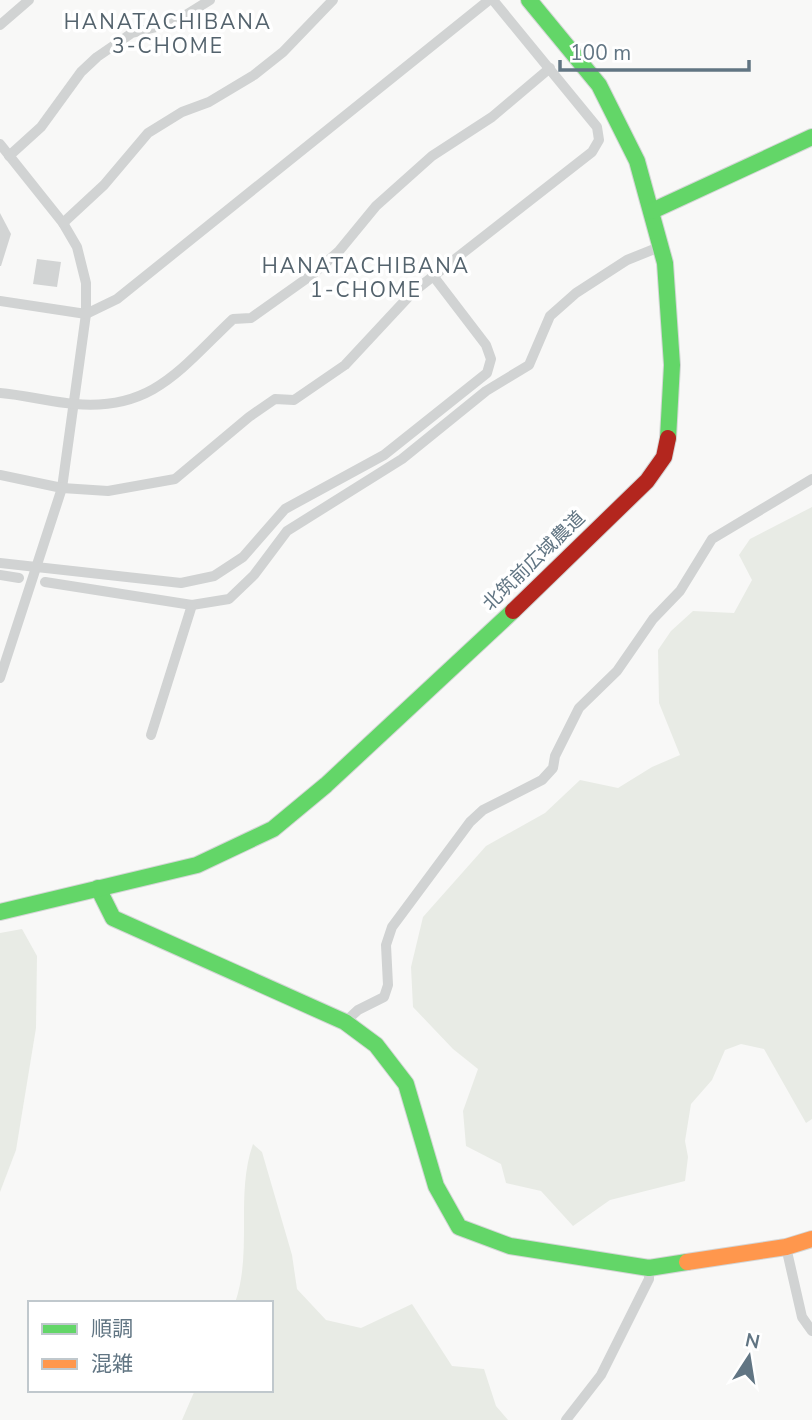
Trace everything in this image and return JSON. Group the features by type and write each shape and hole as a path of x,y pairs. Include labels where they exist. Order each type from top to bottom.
{"street":[{"path":"0,26 29,0"},
{"path":"9,156 41,127 81,72 97,57 132,33 173,23 210,0"},
{"path":"63,223 104,185 148,133 182,111 209,102 254,75 283,52 333,0"},
{"path":"0,301 86,314 117,299 491,0 597,127 599,139 592,152 413,292 345,365 294,400 275,399 175,479 108,491 62,488 0,475"},
{"name":"北筑前広域農道","path":"0,912 197,865 240,847 273,829 326,785 525,601 647,481 664,457 670,426 672,365 662,246 638,161 599,85 529,0"},
{"path":"0,393 72,404 123,404 163,385 233,319 251,318 313,274 339,251 376,206 432,156 492,117 550,68"},
{"path":"652,211 812,137"},
{"path":"0,144 63,223 77,247 86,283 86,314 62,488 38,569 0,678"},
{"path":"45,582 192,605 229,599 287,531 402,459 486,391 530,365 550,316 576,293 627,260 662,246"},
{"path":"0,564 181,583 214,576 250,549 285,509 384,455 487,373 491,359 486,345 434,277"},
{"path":"345,1022 358,1010 384,997 388,985 386,945 392,927 422,885 470,822 483,810 542,780 553,768 555,757 579,708 617,671 653,619 680,591 712,539 812,479"},
{"path":"250,549 266,558"},
{"path":"0,575 19,578"},
{"path":"151,735 192,605"},
{"path":"98,888 113,918 345,1022 376,1045 406,1084 436,1186 459,1227 510,1246 649,1268 786,1247 812,1239"},
{"path":"786,1247 802,1317 812,1331"},
{"path":"566,1420 601,1375 649,1279 649,1268"}],"shaded area":[{"path":"812,507 812,1119 806,1123 764,1049 741,1044 725,1050 712,1080 691,1104 685,1141 688,1157 685,1181 610,1200 573,1226 541,1191 506,1183 501,1164 466,1146 463,1111 478,1069 453,1049 413,1007 411,967 423,917 486,846 545,813 580,780 618,788 652,767 680,755 659,703 658,650 671,631 693,611 734,613 752,580 739,555 750,539"},
{"path":"22,929 37,956 36,1028 16,1150 0,1192 0,933"},
{"path":"253,1144 262,1152 292,1255 297,1289 326,1320 361,1328 412,1304 452,1366 484,1369 496,1406 508,1420 182,1420 194,1392 273,1392 273,1301 236,1301 243,1263 248,1163"}],"building":[{"path":"0,213 11,234 1,266 0,266"},
{"path":"37,259 61,262 57,287 33,284"}],"traffic: fast":[{"path":"529,0 599,85 637,161 665,263 672,365 668,438"},
{"path":"652,211 812,137"},
{"path":"0,912 197,865 273,829 326,785 513,611"},
{"path":"98,888 113,918 345,1022 376,1045 406,1084 436,1186 459,1227 510,1246 649,1268 687,1262"}],"traffic: slow":[{"path":"687,1262 786,1247 812,1239"}],"traffic: jam":[{"path":"513,611 647,481 664,457 668,438"}],"district":[{"name":"HANATACHIBANA 3-CHOME","path":"168,34"},
{"name":"HANATACHIBANA 1-CHOME","path":"366,278"}]}
